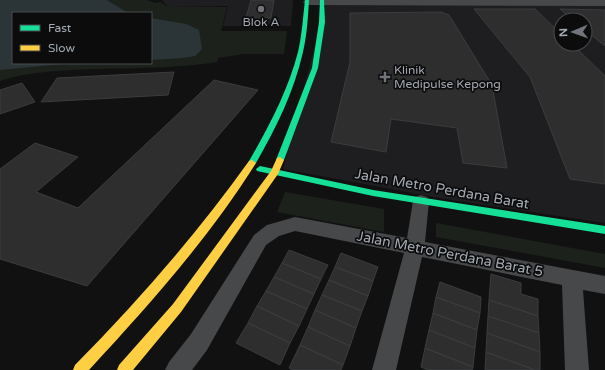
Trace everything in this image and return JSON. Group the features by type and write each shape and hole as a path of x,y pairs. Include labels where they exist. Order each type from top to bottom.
{"street":[{"path":"80,370 150,295 215,215 249,167 281,109 290,87 298,60 307,1 552,1 605,3"},
{"path":"124,370 177,308 274,172 315,68 322,22 322,1"},
{"name":"Jalan Metro Perdana Barat","path":"249,167 421,201 605,230"},
{"path":"384,370 415,248 421,201"},
{"name":"Jalan Metro Perdana Barat 5","path":"177,370 199,342 260,240 273,230 295,224 605,285"},
{"path":"572,278 577,370"}],"shaded area":[{"path":"0,0 147,0 155,3 160,2 168,7 227,7 221,31 287,31 284,54 244,54 218,58 217,62 194,65 53,71 0,81"},
{"path":"0,0 107,0 126,12 12,12 12,64 63,64 0,70"},
{"path":"162,0 293,0 291,26 223,26 228,6 168,7"},
{"path":"326,3 605,4 605,223 445,199 283,169"},
{"path":"152,18 186,24 199,30 202,49 195,56 152,60"},
{"path":"285,192 384,209 384,232 277,212"},
{"path":"436,223 605,254 605,268 436,237"}],"building":[{"name":"Blok A","path":"251,0 274,0 271,18 246,18"},
{"path":"474,9 535,9 553,26 553,52 580,52 605,76 605,184 570,179 530,77"},
{"path":"560,9 605,10 605,46 593,36 593,12 564,12"},
{"path":"441,12 449,15 492,85 507,168 463,163 457,128 391,119 386,152 331,142 350,62 350,13"},
{"path":"174,72 168,95 41,102 57,78"},
{"path":"214,80 258,90 87,286 0,259 0,169 35,143 78,157 36,192 78,208"},
{"path":"22,83 35,102 0,114 0,90"},
{"path":"289,250 328,265 321,279 282,263"},
{"path":"341,253 378,267 373,281 335,267"},
{"path":"282,263 321,279 314,294 274,277"},
{"path":"335,267 373,281 368,296 329,280"},
{"path":"491,274 521,283 521,294 538,299 538,316 489,300"},
{"path":"274,277 314,294 307,309 266,291"},
{"path":"329,280 368,296 362,311 322,295"},
{"path":"440,282 481,297 480,313 436,297"},
{"path":"266,291 307,309 299,326 257,306"},
{"path":"322,295 362,311 356,328 315,310"},
{"path":"436,297 480,313 477,330 433,313"},
{"path":"489,300 538,316 539,333 488,316"},
{"path":"257,306 299,326 290,343 248,323"},
{"path":"315,310 356,328 350,346 308,327"},
{"path":"433,313 477,330 475,348 429,330"},
{"path":"488,316 539,333 540,352 487,333"},
{"path":"248,323 290,343 280,365 236,343"},
{"path":"308,327 350,346 343,365 300,345"},
{"path":"429,330 475,348 473,367 425,348"},
{"path":"487,333 540,352 540,370 535,370 486,352"},
{"path":"300,345 343,365 341,370 293,370 289,368"},
{"path":"425,348 473,367 472,370 428,370 421,367"},
{"path":"486,352 535,370 485,370"}],"traffic: fast":[{"path":"252,163 277,117 291,84 301,51 307,0"},
{"path":"280,160 315,68 322,22 322,0"},
{"path":"260,169 373,193 605,230"}],"traffic: slow":[{"path":"124,370 177,308 275,172 280,160"},
{"path":"80,370 126,321 192,244 213,218 252,163"}],"place":[{"name":"Blok A","path":"261,9"},
{"name":"Klinik Medipulse Kepong","path":"385,77"}]}
